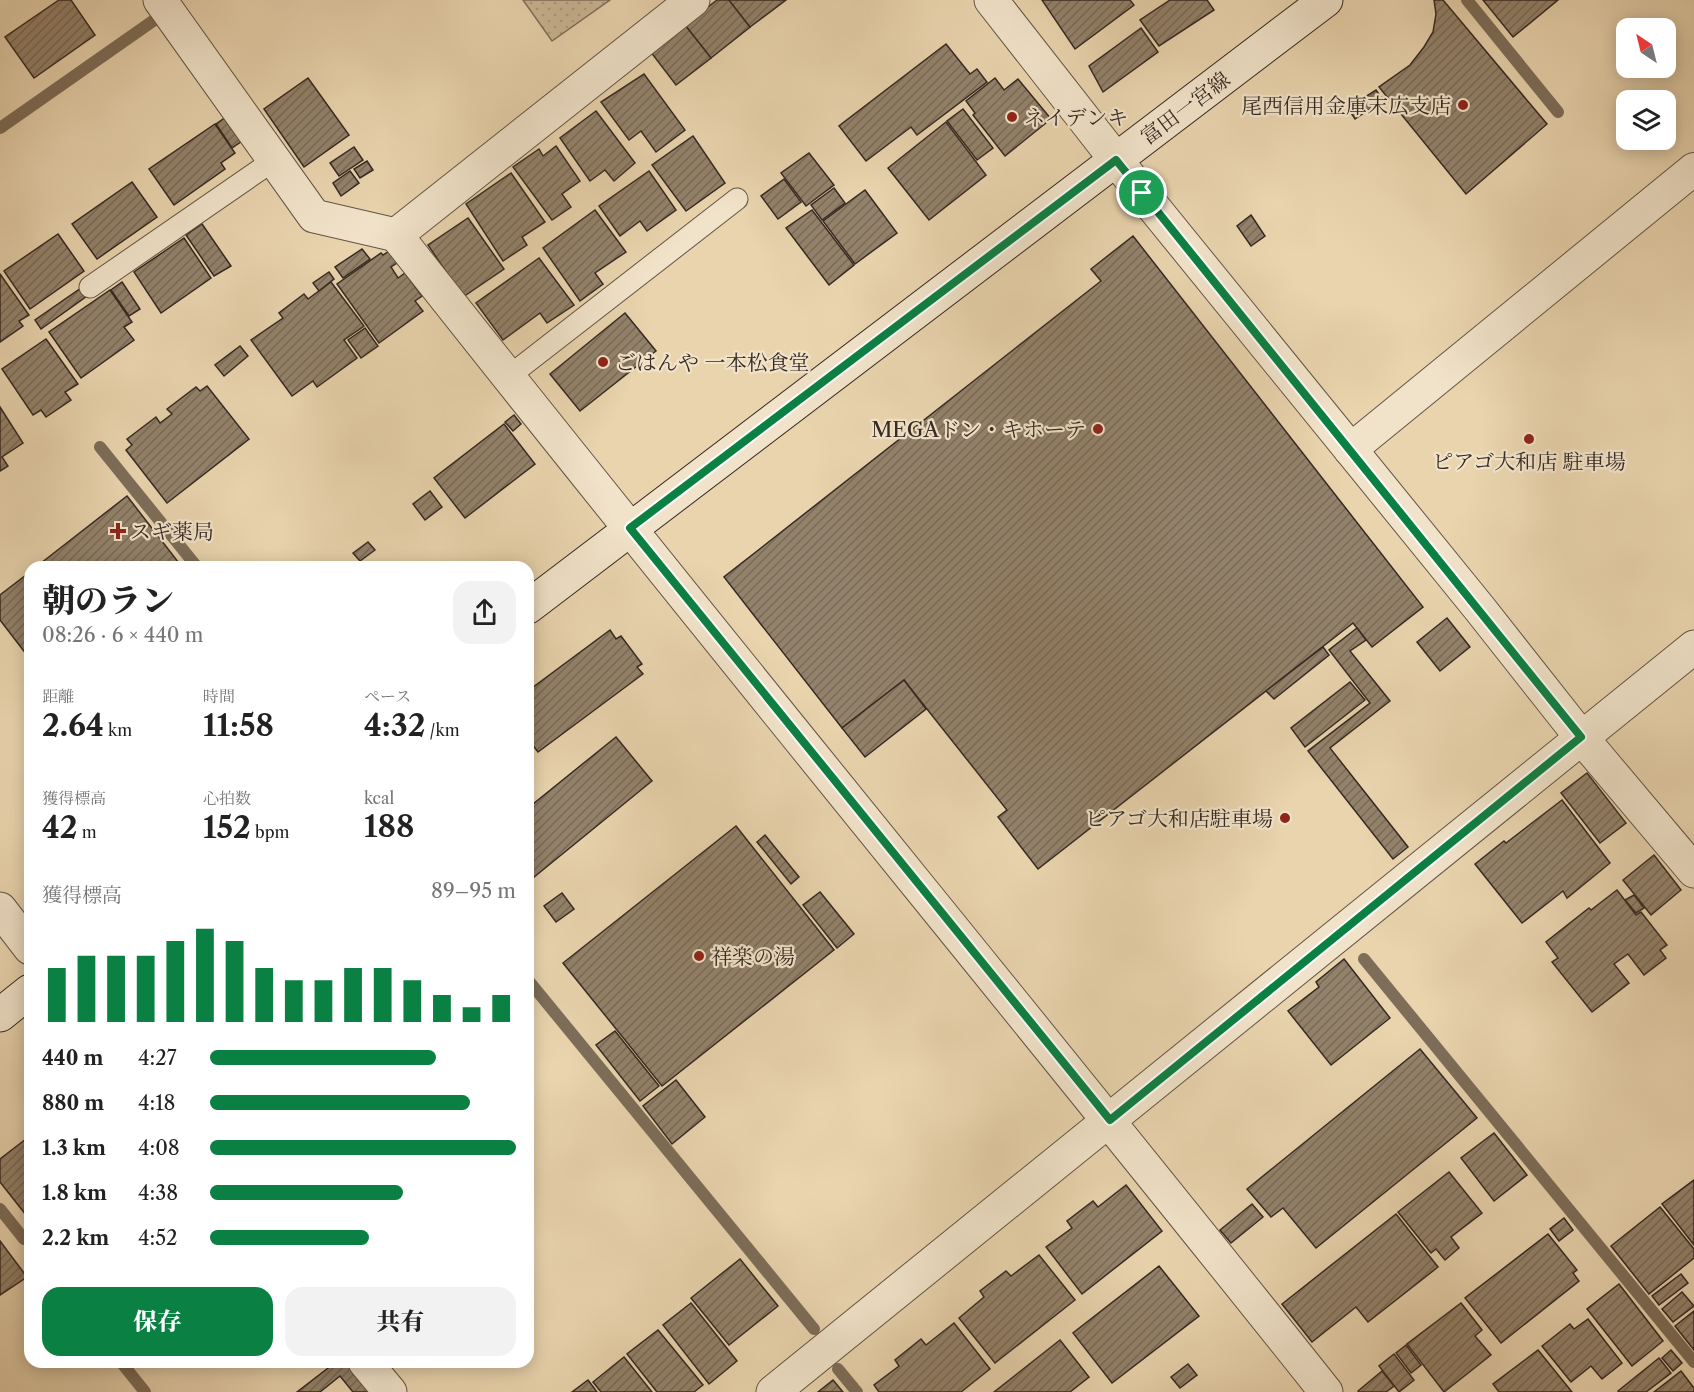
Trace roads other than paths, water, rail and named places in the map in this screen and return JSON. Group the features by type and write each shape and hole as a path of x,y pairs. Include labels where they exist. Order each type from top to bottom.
{"street":[{"path":"160,0 314,216 396,235 508,377 1110,1120 1326,1392"},
{"path":"396,235 693,0"},
{"path":"991,0 1116,160 1581,737 1694,872"},
{"name":"富田一宮線","path":"534,602 1326,0"},
{"path":"1350,450 1694,169"},
{"path":"773,1392 1694,647"},
{"path":"0,909 24,940"},
{"path":"0,1015 24,996"},
{"path":"370,1368 390,1392"}],"lane":[{"path":"90,287 274,160"},
{"path":"508,377 736,199"}],"waterway":[{"path":"1467,0 1558,112"},
{"path":"0,128 160,16"},
{"path":"100,447 192,561"},
{"path":"1364,959 1694,1362"},
{"path":"534,987 814,1329"},
{"path":"0,1209 24,1239"},
{"path":"126,1368 145,1392"},
{"path":"838,1369 857,1392"}],"place":[{"name":"尾西信用金庫末広支店","path":"1463,105"},
{"name":"ネイデンキ","path":"1012,117"},
{"name":"ごはんや 一本松食堂","path":"603,362"},
{"name":"MEGAドン・キホーテ","path":"1098,429"},
{"name":"ピアゴ大和店 駐車場","path":"1529,439"},
{"name":"スギ薬局","path":"118,531"},
{"name":"ピアゴ大和店駐車場","path":"1285,818"},
{"name":"祥楽の湯","path":"699,956"}]}
